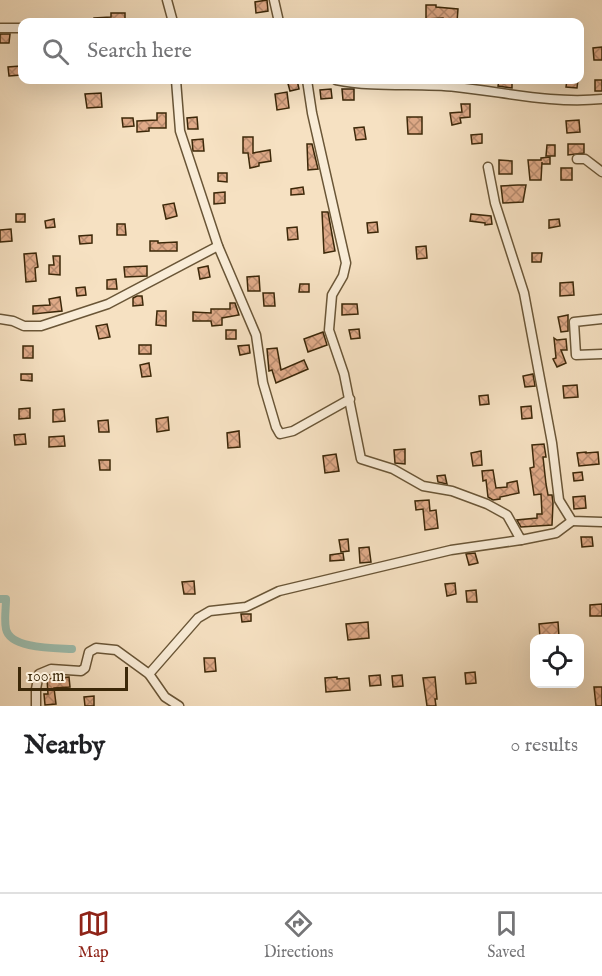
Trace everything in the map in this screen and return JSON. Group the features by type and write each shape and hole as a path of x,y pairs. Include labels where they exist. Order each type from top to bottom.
{"street":[{"path":"167,0 172,18"},
{"path":"274,0 278,18"},
{"path":"0,28 18,28"},
{"path":"176,84 180,131 218,246 256,335 263,383 276,427 280,434 293,431 351,399"},
{"path":"308,84 346,263 343,276 332,295 329,330 345,374 361,459 393,469 423,486 452,491 486,504 507,515 521,540"},
{"path":"357,84 454,87 557,100 602,99"},
{"path":"577,159 585,159 602,172"},
{"path":"488,167 495,203 524,293 552,443 559,500 572,521"},
{"path":"0,319 24,326 41,326 108,304 218,246"},
{"path":"602,319 574,322 576,355 602,354"},
{"path":"149,674 198,618 210,611 246,607 279,591 452,550 556,533 572,521 602,522"},
{"path":"36,706 39,674 51,669 81,670 85,668 89,652 96,648 116,650 149,674 165,697 179,706"}],"building":[{"path":"267,0 268,11 256,13 255,2"},
{"path":"426,5 458,9 457,18 426,18"},
{"path":"111,13 125,13 125,18 94,18 111,17"},
{"path":"0,34 10,34 9,43 0,43"},
{"path":"602,47 602,60 594,60 593,48"},
{"path":"18,66 18,75 9,76 8,67"},
{"path":"595,80 602,80 602,91 595,91"},
{"path":"288,84 298,84 299,89 290,91"},
{"path":"498,84 512,84 512,88 498,86"},
{"path":"566,84 578,84 577,88 566,87"},
{"path":"331,89 332,98 321,99 320,90"},
{"path":"342,89 354,89 354,100 343,100"},
{"path":"287,92 289,108 277,110 275,94"},
{"path":"101,93 102,107 87,108 85,94"},
{"path":"461,104 470,104 470,117 460,118 461,123 452,125 450,113 462,112"},
{"path":"157,113 166,113 166,128 149,128 149,131 137,132 137,121 157,120"},
{"path":"197,117 198,129 188,129 187,118"},
{"path":"407,117 422,117 422,134 408,134"},
{"path":"122,118 133,118 134,126 123,127"},
{"path":"579,120 580,132 567,133 566,121"},
{"path":"364,127 366,139 356,140 354,128"},
{"path":"482,134 482,143 472,144 471,135"},
{"path":"243,137 253,137 253,153 270,150 271,161 259,163 259,166 250,168 248,153 243,153"},
{"path":"203,139 204,151 193,151 192,140"},
{"path":"307,144 312,144 318,169 308,170"},
{"path":"568,144 584,144 584,153 568,155"},
{"path":"547,145 555,145 555,156 546,156"},
{"path":"550,157 550,164 542,164 542,162 541,180 530,180 528,160"},
{"path":"499,160 512,161 512,174 499,174"},
{"path":"561,168 572,168 572,180 561,180"},
{"path":"218,173 227,173 227,182 218,181"},
{"path":"526,185 523,202 503,203 501,186"},
{"path":"303,187 304,194 291,195 291,189"},
{"path":"225,192 225,203 214,204 214,193"},
{"path":"174,203 177,216 166,219 163,205"},
{"path":"322,212 328,212 335,251 324,253"},
{"path":"16,214 25,214 25,222 16,222"},
{"path":"471,214 491,216 492,224 485,225 485,223 470,221"},
{"path":"54,219 55,227 46,228 45,221"},
{"path":"559,219 560,226 549,228 549,220"},
{"path":"377,222 378,232 368,233 367,223"},
{"path":"117,224 125,224 126,235 117,235"},
{"path":"297,227 298,239 288,240 287,228"},
{"path":"11,229 12,241 0,242 0,230"},
{"path":"92,235 92,243 80,244 79,236"},
{"path":"150,241 177,242 177,251 150,251"},
{"path":"426,246 427,258 417,259 416,247"},
{"path":"36,253 38,267 35,268 36,281 26,282 24,254"},
{"path":"532,253 542,253 541,262 532,262"},
{"path":"53,256 60,256 60,275 49,274 49,265 54,265"},
{"path":"147,266 147,276 125,277 124,267"},
{"path":"208,266 210,277 200,279 198,268"},
{"path":"259,276 260,291 248,291 247,277"},
{"path":"116,279 117,289 107,289 107,280"},
{"path":"573,282 574,295 560,296 560,283"},
{"path":"300,284 309,284 309,292 299,292"},
{"path":"85,287 86,295 77,296 76,288"},
{"path":"263,293 274,293 275,306 264,306"},
{"path":"142,296 143,305 133,306 133,298"},
{"path":"60,297 62,311 33,314 33,306 50,305 49,299"},
{"path":"230,303 235,303 239,315 222,318 222,325 212,326 211,321 193,321 193,312 211,313 211,309 230,309"},
{"path":"342,304 357,304 358,314 342,315"},
{"path":"157,311 166,311 166,326 156,325"},
{"path":"568,315 568,331 561,332 558,317"},
{"path":"107,324 110,337 99,339 96,326"},
{"path":"359,329 360,338 351,339 349,330"},
{"path":"226,330 236,330 236,339 226,339"},
{"path":"323,332 327,345 308,352 304,339"},
{"path":"554,338 566,339 567,350 561,350 566,363 557,367 553,359 556,358"},
{"path":"139,345 151,345 151,354 139,354"},
{"path":"249,345 250,353 240,355 238,346"},
{"path":"23,346 33,346 33,358 23,358"},
{"path":"277,348 281,370 304,360 308,369 276,383 272,370 269,371 267,349"},
{"path":"149,363 151,376 142,377 140,365"},
{"path":"21,374 32,374 32,381 21,380"},
{"path":"533,374 535,386 525,387 523,376"},
{"path":"577,385 578,397 564,398 563,386"},
{"path":"488,395 489,404 480,405 479,396"},
{"path":"531,406 532,418 522,419 521,407"},
{"path":"30,408 30,418 19,419 19,409"},
{"path":"64,409 65,421 53,422 53,410"},
{"path":"168,417 169,430 157,432 156,419"},
{"path":"108,420 109,432 99,432 98,421"},
{"path":"239,431 240,447 228,448 227,433"},
{"path":"25,434 26,444 15,445 14,435"},
{"path":"64,436 65,446 49,447 49,437"},
{"path":"544,444 546,484 548,495 552,495 553,503 552,525 521,527 517,520 537,518 537,514 542,514 541,494 534,495 530,468 534,467 532,445"},
{"path":"405,449 405,464 395,463 394,450"},
{"path":"481,451 482,465 473,466 471,453"},
{"path":"598,452 599,464 579,466 577,453"},
{"path":"336,454 339,471 325,473 323,456"},
{"path":"99,460 110,460 110,470 100,470"},
{"path":"493,470 496,488 507,487 507,483 517,481 519,493 493,500 488,497 486,480 483,481 482,471"},
{"path":"582,472 583,480 574,481 573,473"},
{"path":"445,475 447,484 438,482 437,476"},
{"path":"585,496 586,508 574,509 573,497"},
{"path":"429,500 430,511 436,510 438,528 425,530 423,509 416,510 415,501"},
{"path":"581,537 592,537 593,546 582,547"},
{"path":"348,539 349,551 341,552 339,540"},
{"path":"369,547 371,562 360,563 359,548"},
{"path":"343,553 344,560 330,561 330,555"},
{"path":"475,553 478,563 469,565 466,554"},
{"path":"194,581 195,594 184,594 182,582"},
{"path":"455,583 456,594 447,596 445,584"},
{"path":"476,590 477,602 467,602 466,591"},
{"path":"602,604 602,616 590,616 590,605"},
{"path":"241,614 251,614 251,621 242,622"},
{"path":"368,622 369,638 348,640 346,624"},
{"path":"558,622 559,634 540,634 539,624"},
{"path":"204,658 215,658 216,671 205,672"},
{"path":"475,672 476,683 466,684 465,673"},
{"path":"380,675 381,685 370,686 369,676"},
{"path":"402,675 403,686 393,687 392,676"},
{"path":"69,677 70,687 54,688 56,704 45,705 44,694 48,694 47,679"},
{"path":"337,677 337,679 349,678 350,690 326,692 325,678"},
{"path":"435,677 436,706 427,706 423,678"},
{"path":"594,687 602,687 602,706 596,706"},
{"path":"94,696 94,706 85,706 84,697"}],"waterway":[{"path":"0,599 6,599 5,618 9,636 24,644 45,648 72,649"}]}
